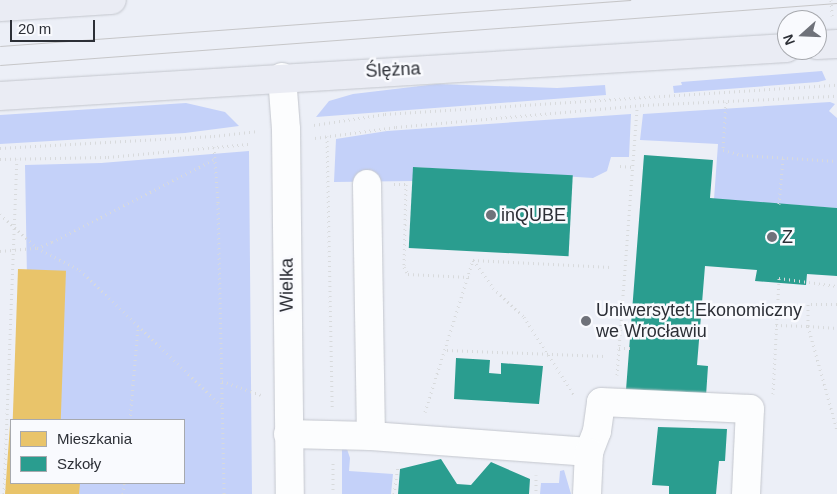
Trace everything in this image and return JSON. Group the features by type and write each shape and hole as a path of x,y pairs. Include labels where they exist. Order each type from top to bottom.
{"main road":[{"path":"0,7 112,0"},
{"name":"Ślężna","path":"0,96 282,77 777,49"}],"street":[{"name":"Wielka","path":"282,77 287,191 290,494"},
{"path":"367,184 371,436"},
{"path":"587,494 593,441 609,393 750,409 746,494"},
{"path":"288,434 371,436 422,440 593,441"}],"path":[{"path":"831,0 835,34"},
{"path":"308,127 385,114 837,85"},
{"path":"333,494 327,136 637,106 837,96"},
{"path":"726,102 723,150 742,155 837,161"},
{"path":"609,393 619,348 637,106"},
{"path":"0,148 244,132"},
{"path":"0,159 108,157 248,144"},
{"path":"214,147 223,407 224,494"},
{"path":"779,204 783,158"},
{"path":"4,494 17,159"},
{"path":"0,251 37,248 215,159"},
{"path":"620,166 633,167"},
{"path":"329,184 406,184 404,267 408,274 469,278"},
{"path":"0,214 14,230 37,248 80,270 223,407"},
{"path":"422,440 426,405 447,350 473,260"},
{"path":"473,260 611,267"},
{"path":"473,260 493,288 524,317 547,352 593,441"},
{"path":"773,401 779,278 837,286"},
{"path":"837,304 808,304 808,326 832,406 837,430"},
{"path":"776,325 837,328"},
{"path":"130,419 138,327"},
{"path":"619,348 630,348"},
{"path":"447,350 547,352 605,356"},
{"path":"222,381 256,395 288,395"},
{"path":"832,406 837,408"}],"shaded area":[{"path":"822,71 826,80 818,82 674,93 673,86 682,85 681,82"},
{"path":"437,84 557,88 605,85 606,95 316,117 329,101 353,94"},
{"path":"830,102 835,104 829,111 837,118 837,208 714,199 718,144 640,140 643,114"},
{"path":"186,103 225,112 239,126 185,133 0,144 0,115"},
{"path":"631,114 629,157 611,157 607,171 593,178 413,167 413,181 334,182 336,139 387,131"},
{"path":"249,151 252,494 11,494 12,484 185,484 185,419 17,419 27,278 25,165 101,163"},
{"path":"342,449 347,449 350,458 349,471 393,474 391,494 342,494"},
{"path":"564,470 571,494 540,494 541,483 559,483 560,471"}],"building: Mieszkania":[{"path":"18,269 66,271 61,419 13,419"},
{"path":"10,425 10,484 80,484 79,494 5,494"}],"building: Szkoły":[{"path":"644,155 713,160 710,198 837,208 837,276 807,274 806,285 755,281 757,270 705,266 697,365 708,366 706,396 626,390"},
{"name":"inQUBE","path":"413,167 573,175 569,256 409,248"},
{"path":"456,358 490,360 489,373 501,374 501,363 543,366 539,404 454,399"},
{"path":"658,427 727,429 725,461 719,461 716,494 669,494 669,486 652,485"},
{"path":"441,459 457,484 471,485 491,462 530,479 529,494 398,494 400,469"}],"tram line":[{"path":"0,46 630,0"},
{"path":"0,65 837,3"}],"place":[{"name":"inQUBE","path":"491,215"},
{"name":"Z","path":"772,237"},
{"name":"Uniwersytet Ekonomiczny we Wrocławiu","path":"586,321"}]}
